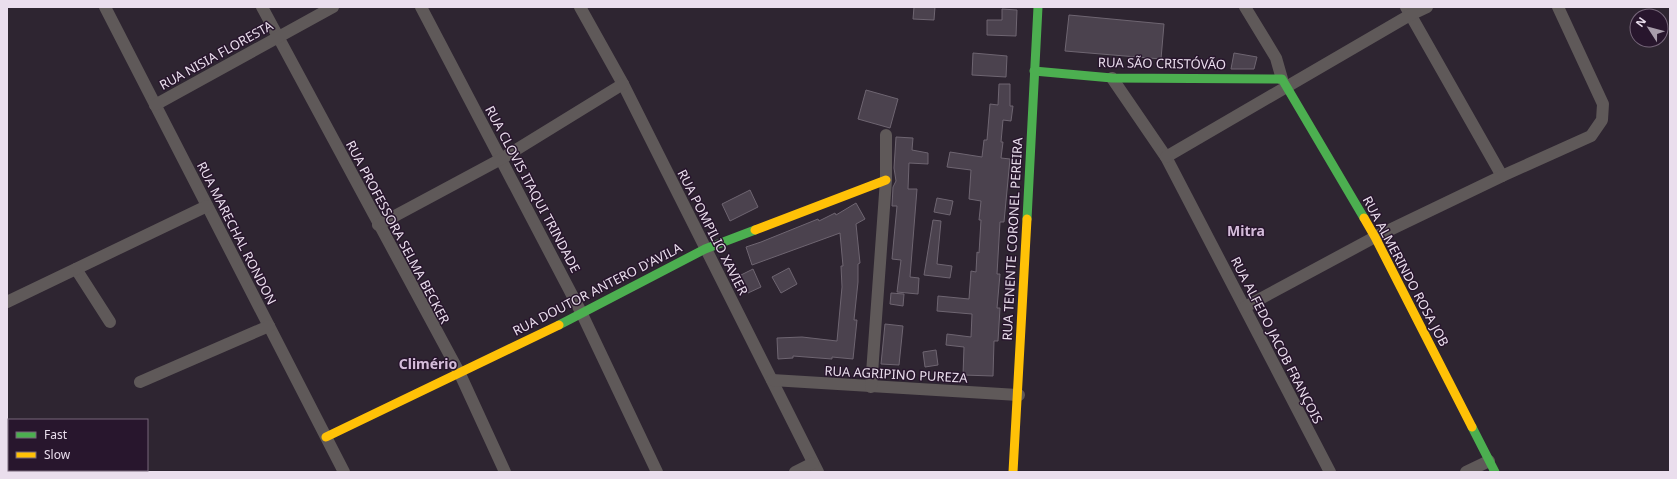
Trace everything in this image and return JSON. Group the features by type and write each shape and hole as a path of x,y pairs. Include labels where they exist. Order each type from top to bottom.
{"street":[{"name":"RUA MARECHAL RONDON","path":"105,7 344,472"},
{"name":"RUA PROFESSORA SELMA BECKER","path":"262,7 460,374 505,472"},
{"name":"RUA NISIA FLORESTA","path":"155,105 333,7"},
{"name":"RUA CLOVIS ITAQUI TRINDADE","path":"422,7 582,314 657,472"},
{"name":"RUA POMPILIO XAVIER","path":"580,7 623,84 816,468"},
{"name":"RUA TENENTE CORONEL PEREIRA","path":"1013,472 1019,395 1038,7"},
{"name":"RUA ALMERINDO ROSA JOB","path":"1245,7 1276,58 1284,82 1375,237 1495,472"},
{"path":"1166,157 1284,82 1408,11 1427,7"},
{"path":"1245,307 1375,237 1502,176 1591,136 1602,120 1603,104 1558,7"},
{"path":"1408,11 1502,176"},
{"name":"RUA SÃO CRISTÓVÃO","path":"1034,71 1112,78 1284,82"},
{"name":"RUA ALFEDO JACOB FRANÇOIS","path":"1112,78 1166,157 1330,472"},
{"path":"378,224 501,159 623,84"},
{"path":"871,387 886,180 886,135"},
{"name":"RUA DOUTOR ANTERO D'AVILA","path":"326,437 460,374 582,314 705,249 886,180"},
{"path":"7,302 207,206"},
{"path":"76,269 110,322"},
{"path":"140,382 269,326"},
{"name":"RUA AGRIPINO PUREZA","path":"772,380 1019,395"},
{"path":"1466,472 1489,461"},
{"path":"795,472 816,468"}],"building":[{"path":"914,7 935,7 934,20 913,19"},
{"path":"1002,9 1017,10 1016,36 987,35 987,20 1002,20"},
{"path":"1069,15 1164,24 1161,59 1065,51"},
{"path":"973,53 1007,56 1006,77 972,75"},
{"path":"1234,53 1257,57 1254,69 1231,69"},
{"path":"999,84 1010,84 1010,106 1013,106 1011,121 1003,120 1001,142 1003,142 1001,158 1010,159 1004,222 1000,222 997,274 1000,274 997,308 1000,308 998,341 994,341 993,376 963,375 964,347 946,345 947,334 971,337 972,314 937,311 938,296 969,299 971,271 976,272 977,252 979,253 981,220 979,220 981,201 969,199 971,170 947,167 950,152 982,157 984,140 987,140 990,104 998,105"},
{"path":"866,90 898,99 890,128 858,119"},
{"path":"896,137 913,138 912,150 928,153 928,164 909,163 908,189 917,189 910,277 919,278 918,294 897,292 901,260 892,259 897,206 892,206 893,187 896,181 894,168"},
{"path":"750,190 758,207 730,221 722,204"},
{"path":"937,198 953,201 950,215 934,212"},
{"path":"856,203 865,219 856,224 860,263 858,264 858,282 854,320 857,320 853,359 793,356 793,358 778,359 777,338 802,337 837,341 842,287 841,266 843,266 840,233 752,265 746,247 818,219 819,221 835,213 836,215"},
{"path":"933,220 941,221 937,264 952,266 950,278 924,275"},
{"path":"789,268 797,284 781,293 772,277"},
{"path":"753,269 761,287 748,293 739,276"},
{"path":"891,293 904,294 903,306 890,304"},
{"path":"885,324 903,326 899,365 881,364"},
{"path":"936,350 938,365 925,367 923,352"}],"traffic: fast":[{"path":"1027,219 1038,7"},
{"path":"1034,71 1112,78 1282,79 1364,218"},
{"path":"559,325 705,249 755,230"},
{"path":"1472,427 1495,472"}],"traffic: slow":[{"path":"755,230 886,180"},
{"path":"1364,218 1472,427"},
{"path":"1013,472 1027,219"},
{"path":"326,437 559,325"}],"district":[{"name":"Mitra","path":"1246,230"},
{"name":"Climério","path":"428,363"}]}
